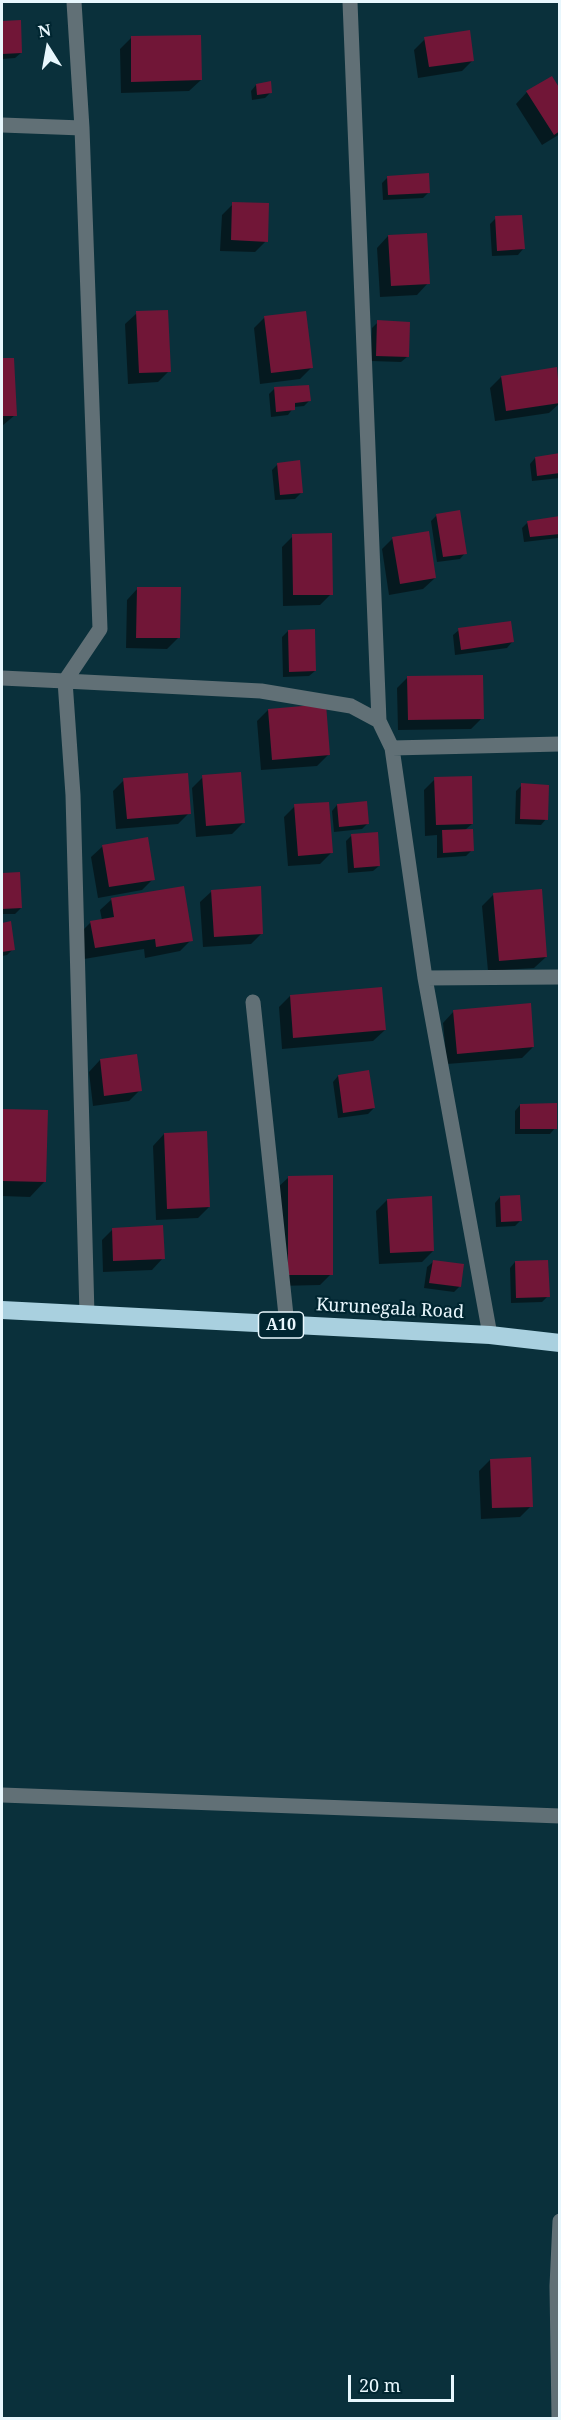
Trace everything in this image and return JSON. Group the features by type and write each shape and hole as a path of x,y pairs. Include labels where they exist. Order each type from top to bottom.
{"highway":[{"name":"Kurunegala Road","path":"2,1310 490,1335 560,1343"}],"street":[{"path":"74,2 82,128 100,629 65,681 73,795 87,1315"},
{"path":"350,2 380,721 392,748 425,978 490,1335"},
{"path":"2,125 82,128"},
{"path":"2,678 261,691 351,706 380,721"},
{"path":"392,748 560,744"},
{"path":"425,978 560,977"},
{"path":"253,1002 287,1325"},
{"path":"2,1795 560,1816"},
{"path":"559,2418 557,2286 560,2222"}],"building":[{"path":"21,20 22,53 2,54 2,21"},
{"path":"470,30 474,61 429,67 424,37"},
{"path":"201,35 202,80 131,82 131,36"},
{"path":"552,76 560,89 560,131 554,135 526,91"},
{"path":"271,81 272,93 257,95 256,84"},
{"path":"429,173 430,193 388,195 387,176"},
{"path":"232,202 269,203 268,242 231,240"},
{"path":"522,215 525,249 497,251 495,216"},
{"path":"427,233 430,284 391,286 388,235"},
{"path":"168,310 171,372 139,373 136,311"},
{"path":"306,311 313,368 271,373 264,316"},
{"path":"377,320 410,322 409,357 376,356"},
{"path":"2,358 14,358 17,416 2,416"},
{"path":"557,367 560,403 506,411 501,376"},
{"path":"309,385 311,401 295,403 295,410 276,412 274,387"},
{"path":"560,453 560,473 537,476 535,457"},
{"path":"300,460 303,493 280,495 277,463"},
{"path":"460,510 467,554 443,557 436,514"},
{"path":"560,516 560,534 530,537 527,521"},
{"path":"429,531 436,578 400,584 392,537"},
{"path":"332,533 333,595 293,595 292,534"},
{"path":"137,587 181,587 180,638 136,638"},
{"path":"511,621 514,642 461,650 458,628"},
{"path":"315,629 316,671 289,672 288,630"},
{"path":"483,675 484,719 408,720 407,676"},
{"path":"326,704 330,755 272,760 268,709"},
{"path":"241,772 245,823 206,826 202,775"},
{"path":"188,773 191,814 127,819 123,778"},
{"path":"472,776 473,824 436,825 434,777"},
{"path":"521,783 549,785 548,820 520,819"},
{"path":"367,801 369,824 339,827 337,804"},
{"path":"329,802 333,853 298,856 294,804"},
{"path":"473,829 474,851 443,853 442,830"},
{"path":"378,832 380,866 354,868 351,834"},
{"path":"148,837 155,880 109,887 102,845"},
{"path":"20,872 22,908 2,909 2,873"},
{"path":"184,886 193,941 156,947 155,939 95,948 90,921 114,917 111,898"},
{"path":"261,886 263,934 214,937 211,890"},
{"path":"542,889 547,957 499,961 493,893"},
{"path":"11,921 15,950 2,952 2,923"},
{"path":"382,987 386,1030 293,1038 290,995"},
{"path":"531,1003 534,1047 457,1054 453,1010"},
{"path":"137,1054 142,1091 104,1096 100,1059"},
{"path":"369,1070 375,1108 343,1113 338,1075"},
{"path":"557,1103 557,1129 520,1129 520,1104"},
{"path":"2,1109 48,1110 46,1182 2,1181"},
{"path":"207,1131 210,1207 167,1209 164,1133"},
{"path":"333,1175 333,1275 288,1275 288,1176"},
{"path":"520,1195 522,1221 501,1222 500,1196"},
{"path":"432,1196 434,1251 390,1253 387,1199"},
{"path":"163,1225 165,1259 113,1261 112,1228"},
{"path":"433,1260 464,1264 461,1287 429,1283"},
{"path":"548,1260 550,1297 516,1298 515,1261"},
{"path":"531,1457 533,1507 492,1508 490,1459"}]}
